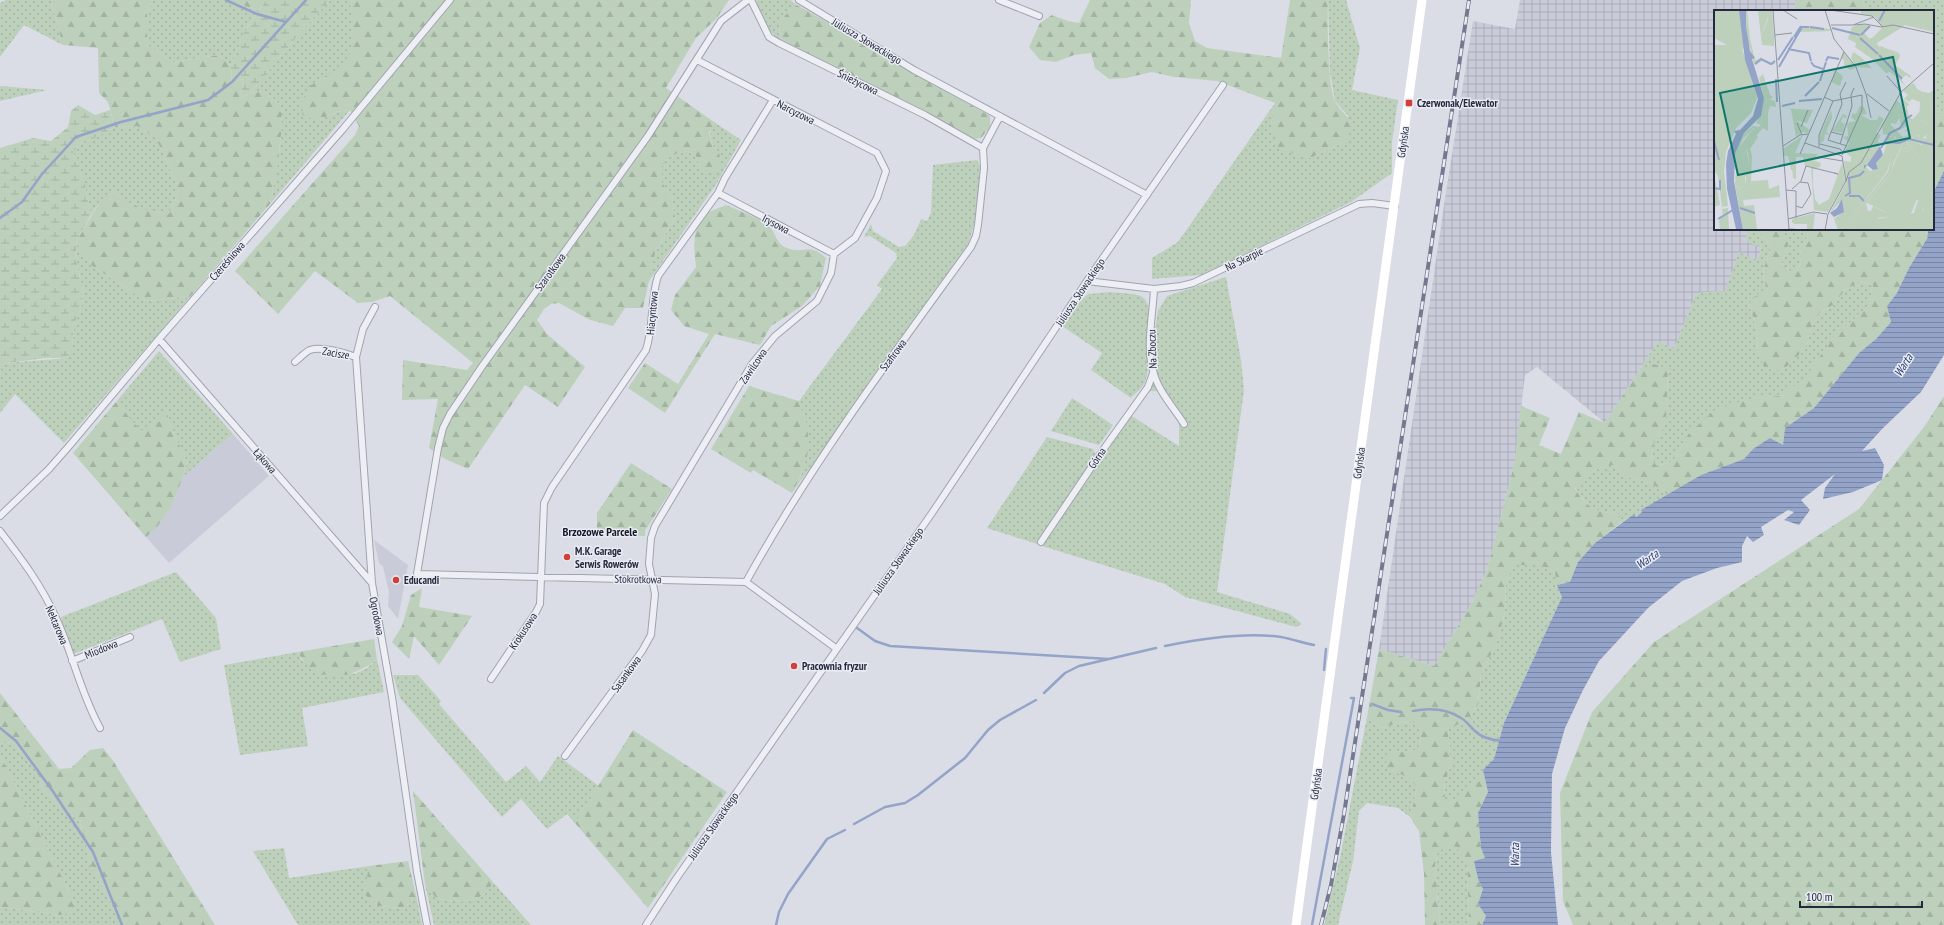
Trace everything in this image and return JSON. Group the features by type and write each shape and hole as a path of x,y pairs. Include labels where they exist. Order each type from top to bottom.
{"main road":[{"name":"Gdyńska","path":"1296,925 1422,0"}],"street":[{"name":"Czereśniowa","path":"0,516 49,469 343,129 450,0"},
{"name":"Szarotkowa","path":"417,574 438,448 443,428 450,414 483,365 648,136 698,60 721,21 748,0"},
{"name":"Śnieżycowa","path":"751,0 769,37 779,44 925,115 983,148"},
{"name":"Juliusza Słowackiego","path":"798,0 914,70 1147,195"},
{"path":"999,0 1040,16"},
{"name":"Narcyzowa","path":"698,60 877,153 886,171 877,198 855,238 834,254"},
{"name":"Juliusza Słowackiego","path":"646,925 680,872 932,513 1087,281 1223,85"},
{"name":"Hiacyntowa","path":"541,577 544,503 552,487 646,350 650,337 654,288 658,276 718,193 725,178 773,100"},
{"path":"983,148 1000,116"},
{"name":"Szafirowa","path":"746,582 781,520 876,378 971,247 976,236 978,226 984,168 983,148"},
{"name":"Irysowa","path":"718,193 834,254"},
{"name":"Na Skarpie","path":"1087,281 1154,289 1181,286 1199,280 1359,204 1372,202 1395,206"},
{"name":"Zawilcowa","path":"652,580 650,564 651,538 655,526 752,364 775,336 817,301 831,273 834,254"},
{"name":"Na Zboczu","path":"1154,289 1150,349 1153,373 1158,385 1184,424"},
{"name":"Ogrodowa","path":"376,307 363,329 356,357 372,583 392,696 420,891 428,925"},
{"name":"Łąkowa","path":"159,340 372,583"},
{"name":"Zacisze","path":"295,362 310,350 319,349 346,353 356,357"},
{"name":"Górna","path":"1041,542 1148,386 1153,373"},
{"name":"Nektarowa","path":"0,531 26,565 56,618 89,708 100,728"},
{"name":"Stokrotkowa","path":"417,574 746,582"},
{"name":"Krokusowa","path":"491,679 540,604 541,577"},
{"name":"Sasankowa","path":"565,756 642,651 651,635 654,594 652,580"},
{"path":"746,582 837,649"},
{"name":"Miodowa","path":"72,660 130,637"}],"shaded area":[{"path":"1520,0 1796,0 1794,10 1714,10 1714,230 1749,230 1745,240 1762,248 1755,262 1739,252 1725,292 1701,292 1695,296 1674,349 1658,341 1605,423 1537,367 1525,375 1515,461 1488,567 1472,603 1434,666 1379,649 1444,205 1473,21 1515,29"},
{"path":"233,434 269,476 169,563 132,521"},
{"name":"Educandi","path":"374,540 408,565 398,619 388,606 389,592 383,567 379,563"}],"green space":[{"path":"6,0 53,0 51,2 63,45 24,25 0,57 0,3"},
{"path":"53,0 153,0 147,13 147,45 173,62 219,55 231,66 232,82 243,79 241,98 250,93 264,91 281,105 282,125 277,171 270,204 190,297 146,301 91,265 76,242 100,201 113,192 126,201 139,207 169,214 179,189 156,138 137,126 115,127 108,102 99,93 98,48 63,45 51,2"},
{"path":"153,0 225,0 259,10 244,33 231,66 219,55 173,62 147,45 147,13"},
{"path":"225,0 266,0 259,10"},
{"path":"266,0 331,0 304,28 250,93 241,98 243,79 232,82 231,66 244,33"},
{"path":"331,0 350,0 353,46 349,58 341,66 311,85 317,121 336,112 350,110 270,204 280,143 281,105 264,91 250,93 304,28"},
{"path":"350,0 729,0 716,19 696,38 666,88 714,122 709,133 712,144 719,153 722,167 715,174 701,169 696,156 687,151 671,155 662,166 662,183 672,196 675,218 655,253 643,308 625,308 613,326 590,320 559,303 551,304 544,309 537,320 547,334 585,367 558,407 525,385 468,469 445,459 429,448 438,399 402,400 403,360 467,370 473,363 390,296 372,302 358,303 315,271 278,314 235,271 355,135 359,126 350,110 336,112 317,121 303,115 301,102 311,85 334,71 349,57 353,38"},
{"path":"790,0 797,5 788,12 780,23 781,40 772,33 766,24 756,1"},
{"path":"1090,0 1191,0 1189,23 1195,41 1207,48 1281,58 1290,0 1328,0 1328,52 1333,94 1336,104 1353,126 1345,142 1310,158 1279,149 1271,124 1275,103 1217,81 1174,77 1152,72 1126,78 1109,79 1095,68 1091,53 1074,55 1056,62 1040,60 1029,47 1040,23 1052,15 1068,21 1079,23"},
{"path":"1328,0 1346,0 1360,48 1352,90 1398,100 1392,142 1392,173 1351,202 1201,275 1152,279 1152,258 1178,242 1275,103 1271,124 1310,158 1345,142 1348,116 1335,101 1330,72"},
{"path":"1796,0 1863,0 1865,10 1794,10"},
{"path":"1863,0 1944,0 1944,109 1934,117 1934,10 1865,10"},
{"path":"797,5 990,116 990,127 981,138 972,139 926,112 781,40 780,23 788,12"},
{"path":"0,86 47,90 0,101"},
{"path":"78,105 95,115 110,110 115,127 81,145 73,152 85,185 91,215 76,242 77,265 83,290 82,305 74,325 73,342 68,358 47,358 6,363 0,373 0,148 33,138 51,141 68,127 71,111"},
{"path":"1944,109 1944,171 1934,191 1934,117"},
{"path":"714,122 741,140 717,183 647,284 655,253 675,218 672,196 662,183 662,166 671,155 687,151 696,156 701,169 719,153 713,146 710,138"},
{"path":"137,126 156,138 179,189 169,214 139,208 113,192 100,201 91,215 85,185 73,152 81,145 115,127"},
{"path":"977,160 980,166 977,206 974,225 968,244 792,493 802,473 806,423 799,401 882,289 877,285 897,258 896,253 870,236 864,237 871,224 873,231 899,247 905,246 914,235 921,219 927,221 931,213 933,165"},
{"path":"726,205 767,224 784,247 793,250 814,250 826,258 820,286 802,306 771,326 760,345 715,334 665,413 628,388 645,363 678,384 709,334 684,326 671,310 675,295 696,267 695,239 701,220 710,211"},
{"path":"1749,230 1761,230 1761,233 1771,248 1763,273 1768,290 1749,304 1756,328 1758,353 1782,371 1806,348 1812,326 1819,313 1833,305 1844,291 1860,281 1873,285 1869,305 1832,339 1806,378 1780,396 1753,398 1689,433 1673,461 1657,466 1651,459 1653,446 1666,422 1668,368 1640,369 1658,341 1674,349 1695,296 1701,292 1725,291 1739,252 1756,261 1762,248 1745,240"},
{"path":"1761,230 1779,230 1788,243 1788,251 1781,263 1794,274 1801,263 1800,248 1811,230 1928,230 1928,237 1909,268 1897,293 1887,306 1891,322 1876,339 1859,353 1814,408 1785,428 1783,445 1753,449 1744,459 1701,475 1668,495 1653,484 1629,477 1614,465 1596,469 1583,478 1575,488 1579,495 1592,508 1604,512 1619,514 1622,522 1595,543 1578,562 1570,582 1557,585 1555,573 1540,565 1514,565 1506,584 1505,612 1498,639 1481,676 1478,704 1469,719 1448,729 1451,765 1444,785 1445,799 1459,800 1483,770 1488,792 1478,813 1481,848 1486,858 1474,861 1478,879 1483,889 1478,904 1486,916 1482,925 1469,925 1467,860 1455,846 1438,851 1435,865 1440,925 1425,925 1424,874 1419,831 1410,817 1417,788 1410,778 1388,769 1386,760 1394,752 1418,750 1421,735 1419,728 1413,722 1399,723 1380,728 1367,717 1379,649 1434,666 1472,603 1488,567 1515,461 1521,406 1550,418 1539,445 1561,454 1579,412 1605,423 1640,369 1653,364 1668,368 1666,422 1653,446 1651,459 1657,466 1673,461 1689,433 1716,409 1753,398 1779,396 1805,378 1832,339 1869,305 1873,285 1860,281 1844,291 1833,305 1819,313 1812,326 1806,348 1782,371 1765,369 1758,353 1756,328 1749,303 1758,294 1768,290 1763,273 1771,248 1761,233"},
{"path":"1778,230 1811,230 1800,248 1801,263 1794,274 1781,263 1788,251"},
{"path":"76,242 91,265 146,301 190,297 64,443 15,394 0,413 0,373 6,363 68,358 73,342 74,325 82,305 83,290 77,265"},
{"path":"1226,277 1241,360 1244,390 1217,592 1290,614 1302,624 1296,627 1185,597 1165,584 1042,546 1130,415 1179,446 1179,421 1159,391 1150,391 1155,364 1153,340 1158,311 1167,296"},
{"path":"1110,292 1141,296 1146,301 1150,311 1152,336 1147,374 1143,386 1131,398 1091,370 1102,353 1062,326 1074,307 1088,294"},
{"path":"159,351 233,434 183,477 187,462 169,422 167,410 141,432 116,402"},
{"path":"749,386 799,401 807,427 808,448 807,458 792,493 753,470 751,473 711,449"},
{"path":"1944,396 1944,925 1573,925 1563,901 1560,793 1592,712 1654,642 1859,509 1924,427"},
{"path":"1072,398 1113,425 1099,445 1051,431"},
{"path":"116,402 141,431 167,409 169,422 187,462 183,477 170,509 156,528 146,537 73,453"},
{"path":"1047,437 1093,449 1096,455 1037,544 987,528"},
{"path":"631,463 672,489 645,531 645,536 597,535 597,513"},
{"path":"1614,465 1629,477 1653,484 1668,495 1641,510 1642,512 1635,517 1634,514 1622,522 1619,514 1604,512 1592,508 1579,494 1575,487 1587,474 1602,467"},
{"path":"1514,564 1540,565 1555,573 1562,597 1504,723 1494,759 1459,801 1445,799 1444,785 1451,765 1448,728 1469,719 1478,704 1481,676 1498,639 1505,612 1506,584"},
{"path":"176,572 216,618 221,649 180,662 162,619 71,655 61,617"},
{"path":"422,588 419,607 472,616 439,665 414,636 409,659 392,642 402,626 411,595"},
{"path":"374,639 377,659 367,666 346,675 334,676 314,670 305,663 298,652"},
{"path":"298,652 302,661 354,674 367,668 377,659 384,692 302,708 308,746 240,755 224,665"},
{"path":"393,675 418,675 441,701 439,704 506,782 526,766 540,782 558,756 599,786 575,823 567,814 547,829 521,799 502,817 400,698"},
{"path":"0,693 59,769 71,768 90,750 103,748 112,759 215,925 122,925 91,865 80,822 42,789 38,772 14,743 2,742 0,747"},
{"path":"1367,717 1380,728 1399,723 1413,722 1419,728 1421,738 1418,750 1394,752 1388,769 1410,778 1417,788 1410,817 1398,808 1367,803 1359,811 1353,861 1338,925 1324,925 1341,853"},
{"path":"633,730 727,792 648,908 575,823"},
{"path":"2,742 14,743 38,772 42,789 80,822 91,865 122,925 0,925 0,907 60,915 75,903 0,755 0,747"},
{"path":"0,755 75,903 74,913 60,915 0,907"},
{"path":"413,791 493,882 483,895 469,900 444,900 436,898 425,884"},
{"path":"1455,846 1467,860 1469,925 1440,925 1435,865 1438,850"},
{"path":"284,848 289,878 369,866 365,894 378,906 402,908 417,899 422,925 298,925 253,851"},
{"path":"408,861 417,899 402,908 378,906 364,894 369,866"},
{"path":"493,882 531,925 434,925 425,884 436,898 461,901 483,895"}],"water":[{"name":"Warta","path":"1944,171 1944,355 1921,392 1883,428 1862,451 1875,448 1884,465 1882,480 1853,492 1823,499 1825,488 1835,474 1801,500 1810,510 1799,525 1784,520 1794,512 1788,510 1761,527 1764,535 1753,542 1747,536 1742,546 1742,562 1717,568 1682,581 1648,608 1599,661 1565,728 1552,774 1551,852 1558,925 1482,925 1486,916 1478,904 1483,889 1478,879 1474,861 1485,858 1481,848 1478,813 1488,792 1483,770 1494,759 1504,723 1562,597 1557,585 1570,582 1578,562 1595,543 1634,514 1636,517 1642,512 1641,510 1701,475 1744,459 1753,449 1770,438 1783,445 1785,428 1814,408 1859,353 1876,339 1891,322 1887,306 1897,293 1909,268 1928,237 1928,230 1934,230 1934,191"}],"waterway":[{"path":"226,0 257,14 286,22"},
{"path":"0,218 22,202 42,174 76,137 121,122 208,100 232,82 306,0"},
{"path":"857,628 875,641 890,646 1109,659"},
{"path":"1165,646 1207,639 1253,635 1281,637 1314,645"},
{"path":"1044,693 1065,673 1079,666 1156,648"},
{"path":"1324,670 1326,649"},
{"path":"1312,925 1354,698 1351,698"},
{"path":"854,824 885,807 905,803 918,795 965,758 988,730 1000,720 1036,700"},
{"path":"1372,704 1388,710 1401,712"},
{"path":"1413,711 1444,711 1456,715 1467,722 1473,729 1484,737 1501,741"},
{"path":"0,728 16,741 52,790 93,852 122,925"},
{"path":"776,925 779,912 788,894 827,839 845,830"}],"railway":[{"path":"1321,925 1331,885 1344,814 1469,0"}],"place":[{"name":"Czerwonak/Elewator","path":"1409,103"},
{"name":"M.K. Garage Serwis Rowerów","path":"567,557"},
{"name":"Educandi","path":"396,580"},
{"name":"Pracownia fryzur","path":"794,666"}],"district":[{"name":"Brzozowe Parcele","path":"600,531"}]}
